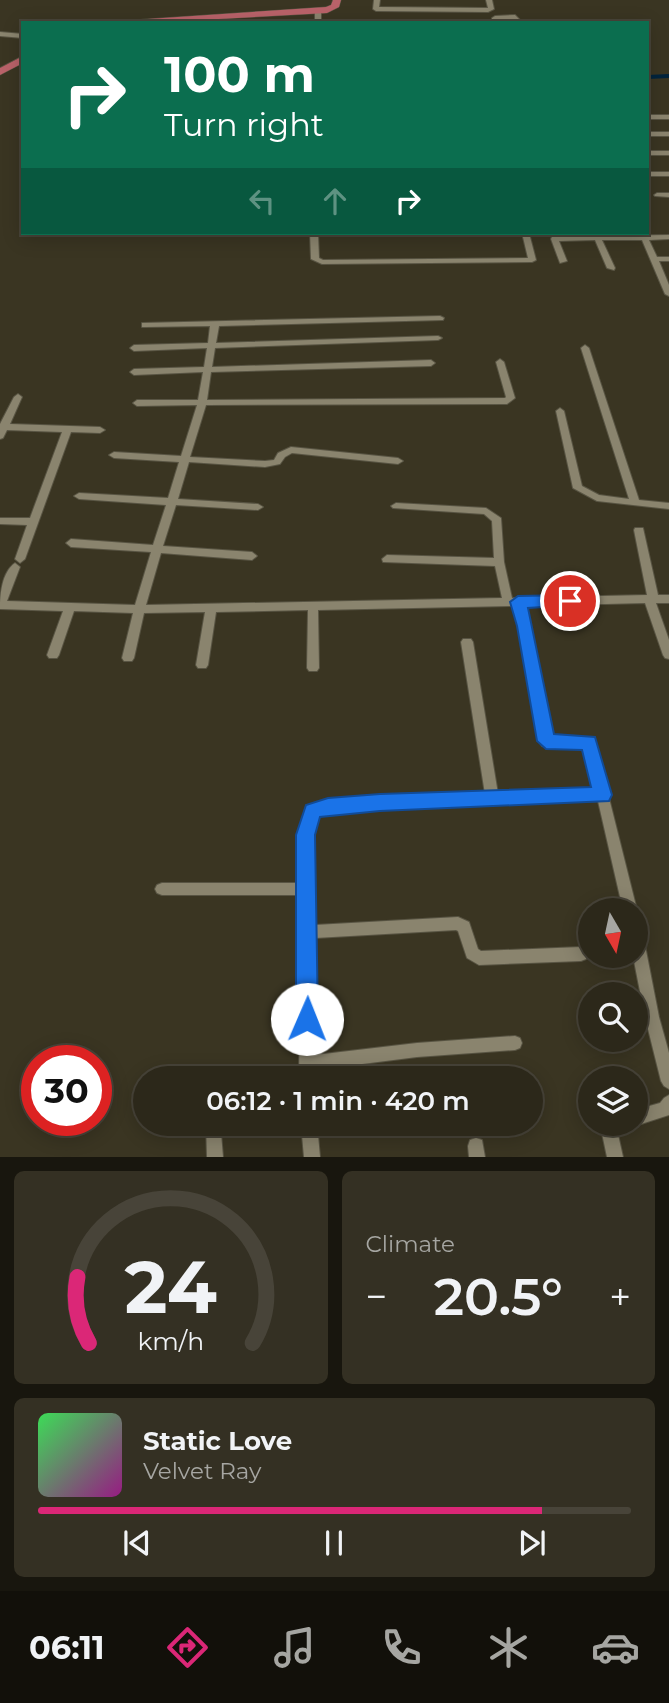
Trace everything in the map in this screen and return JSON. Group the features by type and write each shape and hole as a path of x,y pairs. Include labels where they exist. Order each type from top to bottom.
{"main road":[{"path":"128,21 327,10 335,7 337,0"},
{"path":"198,21 318,18 336,11 344,0"},
{"path":"0,75 21,62"}],"street":[{"path":"377,0 376,9 489,9 489,0"},
{"path":"449,0 454,21"},
{"path":"492,21 494,18 506,17 518,18 520,21"},
{"path":"0,34 21,36"},
{"path":"649,117 669,117"},
{"path":"649,134 669,135 660,117"},
{"path":"649,153 669,153"},
{"path":"649,174 669,174"},
{"path":"657,195 669,195"},
{"path":"314,235 315,259 322,262 532,260"},
{"path":"526,235 535,271"},
{"path":"596,235 611,268"},
{"path":"563,261 554,236 669,237"},
{"path":"644,237 667,283 669,293"},
{"path":"654,259 669,260"},
{"path":"145,325 440,318"},
{"path":"128,658 139,609 202,403 215,323"},
{"path":"134,348 438,338"},
{"path":"585,348 635,503"},
{"path":"137,403 507,401 511,398 500,362"},
{"path":"134,372 430,363"},
{"path":"18,397 1,430 100,430"},
{"path":"560,411 578,488 597,498 669,506"},
{"path":"68,429 35,522 0,605 139,609 669,599"},
{"path":"114,455 271,464 291,450 398,460"},
{"path":"79,496 258,507"},
{"path":"397,506 486,511 497,520 499,562 513,602 526,626 546,741 589,743 627,898"},
{"path":"0,521 35,522"},
{"path":"639,530 651,599 669,655"},
{"path":"71,543 253,556"},
{"path":"387,559 499,562"},
{"path":"313,606 313,668"},
{"path":"53,655 70,607"},
{"path":"202,665 211,607"},
{"path":"467,642 492,797"},
{"path":"307,1066 306,835 312,811 328,806 492,797 603,795"},
{"path":"162,889 308,889"},
{"path":"308,932 458,923 464,927 472,953 479,958 578,954"},
{"path":"642,968 669,1081"},
{"path":"328,1066 405,1051 515,1044"},
{"path":"648,1114 665,1109 669,1103"},
{"path":"214,1136 215,1157"},
{"path":"310,1136 312,1157"},
{"path":"611,1136 615,1157"}],"waterway":[{"path":"649,77 669,76"}],"route":[{"path":"307,1019 306,835 307,821 312,811 328,806 380,803 603,795 589,743 546,741 526,626 518,602 570,601"}]}
